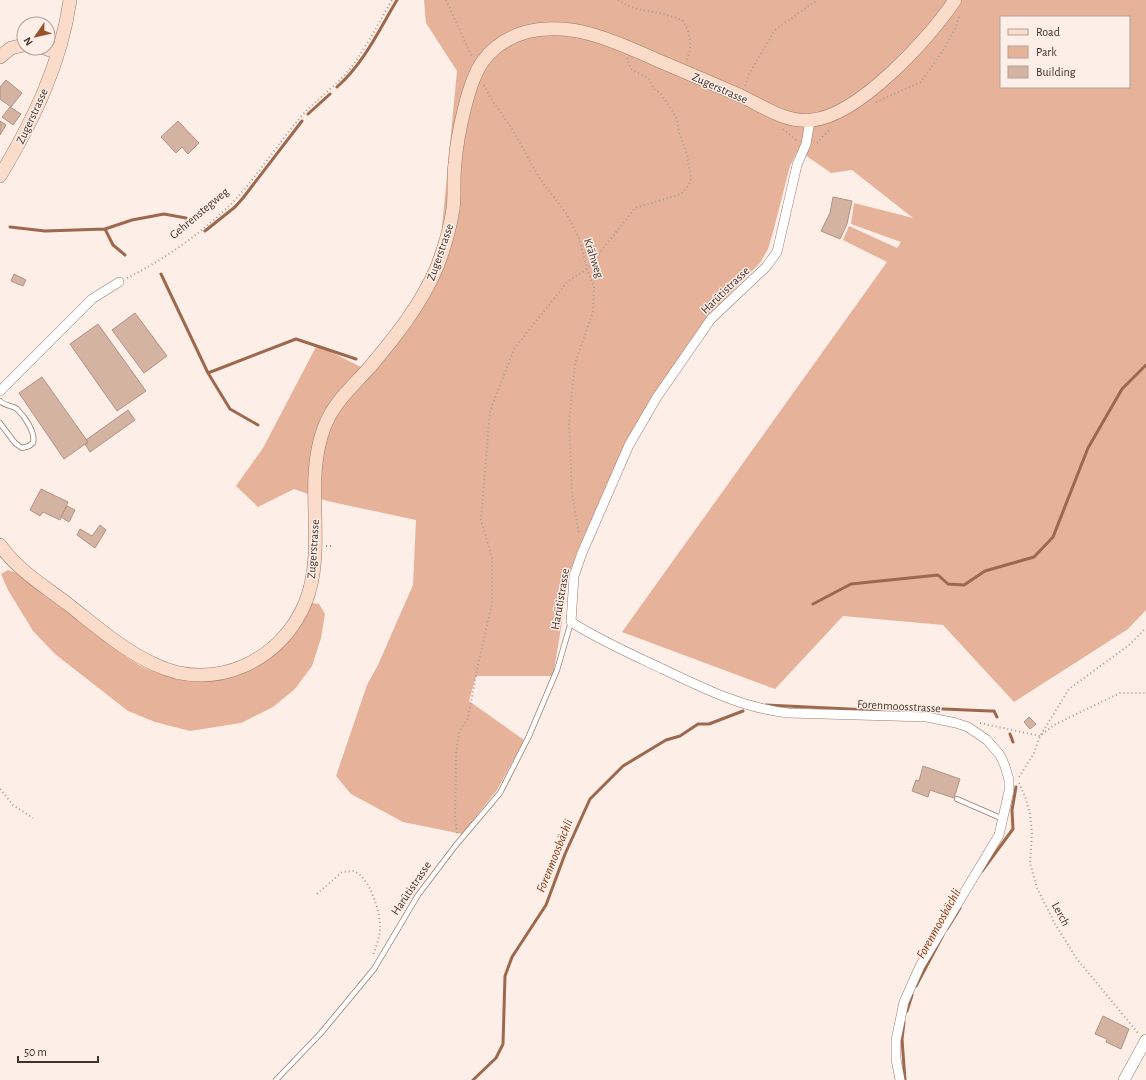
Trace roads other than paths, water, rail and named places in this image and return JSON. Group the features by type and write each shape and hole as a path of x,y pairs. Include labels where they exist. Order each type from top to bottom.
{"main road":[{"name":"Zugerstrasse","path":"0,176 33,118 43,95 58,53 70,0"},
{"name":"Zugerstrasse","path":"0,545 14,561 113,639 142,658 167,670 196,675 229,672 256,661 280,642 298,617 306,600 312,581 314,565 318,450 325,425 332,410 345,392 366,371 416,308 432,279 450,223 453,204 455,160 462,119 478,69 485,58 506,40 520,34 545,28 563,28 584,31 683,71 788,118 810,120 837,113 888,75 920,45 954,0"},
{"path":"0,57 11,48 16,47"}],"street":[{"name":"Harütistrasse","path":"571,622 574,576 582,553 629,445 657,397 711,319 766,267 777,252 797,165 806,144 810,120"},
{"path":"0,391 92,300 118,282"},
{"name":"Forenmoosstrasse","path":"571,622 613,647 744,705 769,711 788,713 927,717 968,727 987,740 994,747 1005,766 1008,780 1009,791 1004,819 999,835 920,966 904,1002 896,1040 896,1059 900,1080"},
{"path":"1124,1080 1146,1040"}],"lane":[{"path":"0,401 3,404 16,409 33,432 33,442 29,446 22,448 0,423"},
{"name":"Harütistrasse","path":"276,1080 321,1033 374,969 418,895 456,845 500,793 507,781 557,670 571,622"},
{"path":"957,799 1004,819"}],"waterway":[{"path":"337,87 347,78 363,57 397,0"},
{"path":"308,114 330,94"},
{"path":"205,231 235,207 243,198 302,121"},
{"path":"10,227 45,231 105,229 132,220 164,214 186,218"},
{"path":"105,229 113,245 125,255"},
{"path":"161,274 208,373 230,409 258,425"},
{"path":"208,373 296,339 356,359"},
{"path":"813,604 851,584 938,575 948,584 964,585 985,571 1034,557 1053,537 1088,448 1122,389 1146,365"},
{"name":"Forenmoosbächli","path":"766,705 890,711 910,708"},
{"name":"Forenmoosbächli","path":"920,708 994,711 997,717"},
{"name":"Forenmoosbächli","path":"473,1080 496,1058 503,1044 505,976 512,957 546,905 565,854 590,799 623,766 666,740 680,736 698,724 709,724 743,711"},
{"name":"Forenmoosbächli","path":"1010,734 1013,742"},
{"name":"Forenmoosbächli","path":"982,871 1013,829 1012,810 1016,787"},
{"name":"Forenmoosbächli","path":"947,929 960,908"},
{"name":"Forenmoosbächli","path":"916,986 943,935"},
{"name":"Forenmoosbächli","path":"907,1011 912,995"},
{"name":"Forenmoosbächli","path":"904,1022 902,1039 905,1080"}]}
